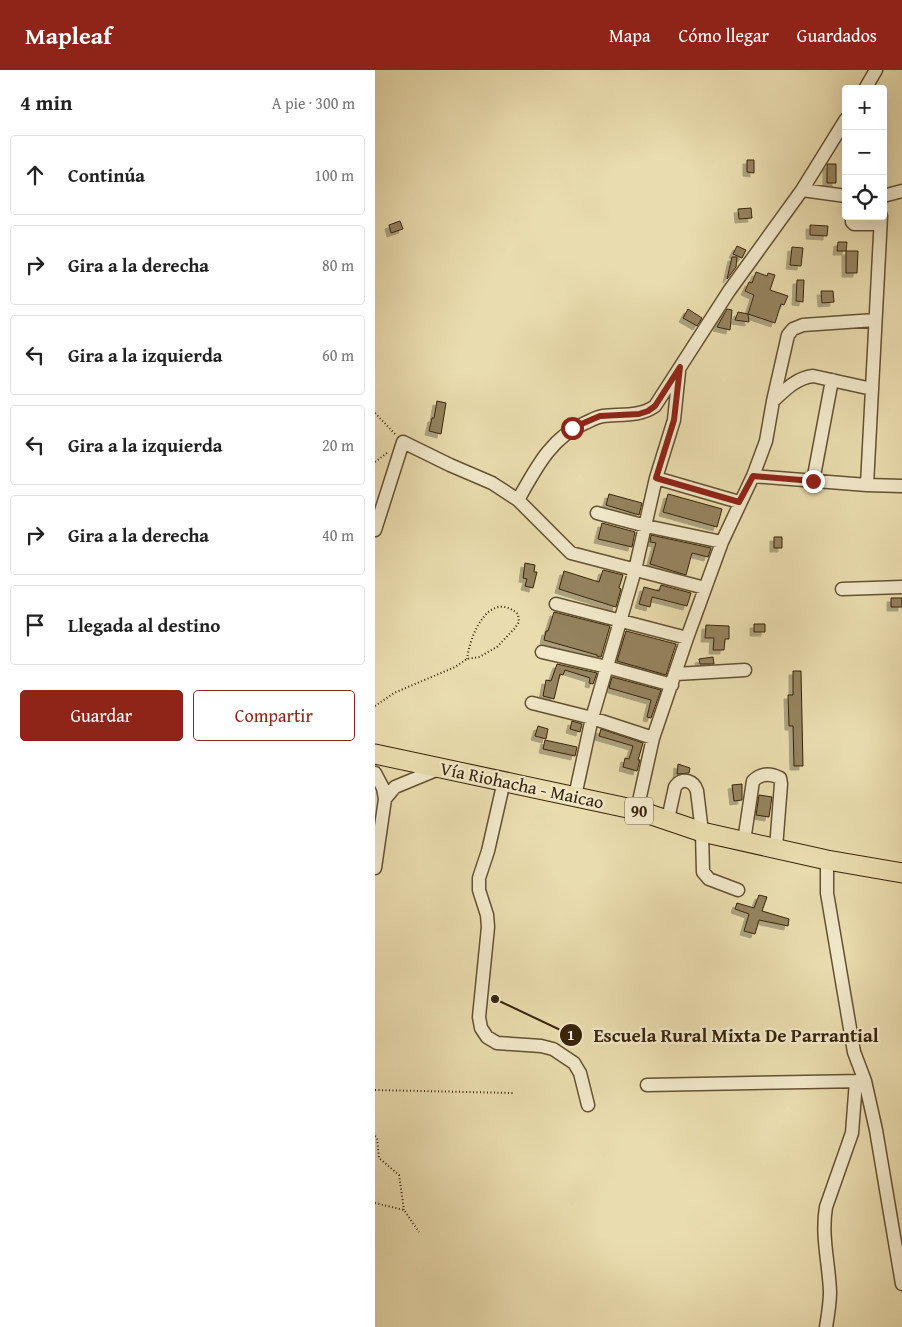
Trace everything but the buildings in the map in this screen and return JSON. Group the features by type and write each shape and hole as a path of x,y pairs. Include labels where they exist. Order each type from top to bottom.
{"highway":[{"name":"Vía Riohacha - Maicao","path":"375,754 637,810 702,832 827,860 902,873"}],"street":[{"path":"868,85 877,70"},
{"path":"518,500 544,455 572,428 600,416 639,414 655,406 729,291 802,190 842,125"},
{"path":"802,190 842,195"},
{"path":"887,195 902,191"},
{"path":"852,220 855,224 881,220 867,485"},
{"path":"637,810 653,738 687,638 722,542 739,502 753,476 766,441 786,340 793,329 803,325 875,320"},
{"path":"575,796 592,718 635,570 656,478 674,420 680,367"},
{"path":"773,401 786,389 804,377 813,376 872,388"},
{"path":"813,481 832,380"},
{"path":"376,525 403,442 450,466 492,483 518,500 571,553 705,588"},
{"path":"753,476 902,486"},
{"path":"656,478 739,502"},
{"path":"597,513 646,526 722,542"},
{"path":"842,590 902,587"},
{"path":"557,604 687,638"},
{"path":"542,652 607,667 674,679 745,670"},
{"path":"532,703 592,718 653,738"},
{"path":"385,799 395,788 443,768"},
{"path":"375,772 383,788 385,799 375,868"},
{"path":"744,841 753,780 759,776 773,774 780,778 781,784 776,848"},
{"path":"668,819 677,782 683,780 690,781 695,785 697,792 702,832 703,872 709,879 738,890"},
{"path":"504,781 489,852 479,878 479,890 487,915 488,926 479,1017 481,1028 487,1037 497,1043 553,1049 574,1063 580,1073 588,1104"},
{"path":"827,860 828,902 854,1052 877,1130 902,1284"},
{"path":"647,1085 861,1081"},
{"path":"826,1327 830,1292 824,1232 826,1207 852,1133 861,1081"}],"path":[{"path":"375,413 403,442"},
{"path":"375,706 394,693 455,668 467,658 479,657 497,646 519,622 518,614 511,608 501,606 490,610 482,620 469,644 467,658"},
{"path":"375,1090 513,1093"},
{"path":"375,1136 377,1138 379,1158 399,1176 404,1210 419,1232"},
{"path":"375,1203 404,1210"}],"place":[{"name":"Escuela Rural Mixta De Parrantial","path":"495,999"}],"route":[{"path":"572,428 600,416 639,414 648,411 655,406 680,367 674,420 656,478 739,502 753,476 813,481"}]}
